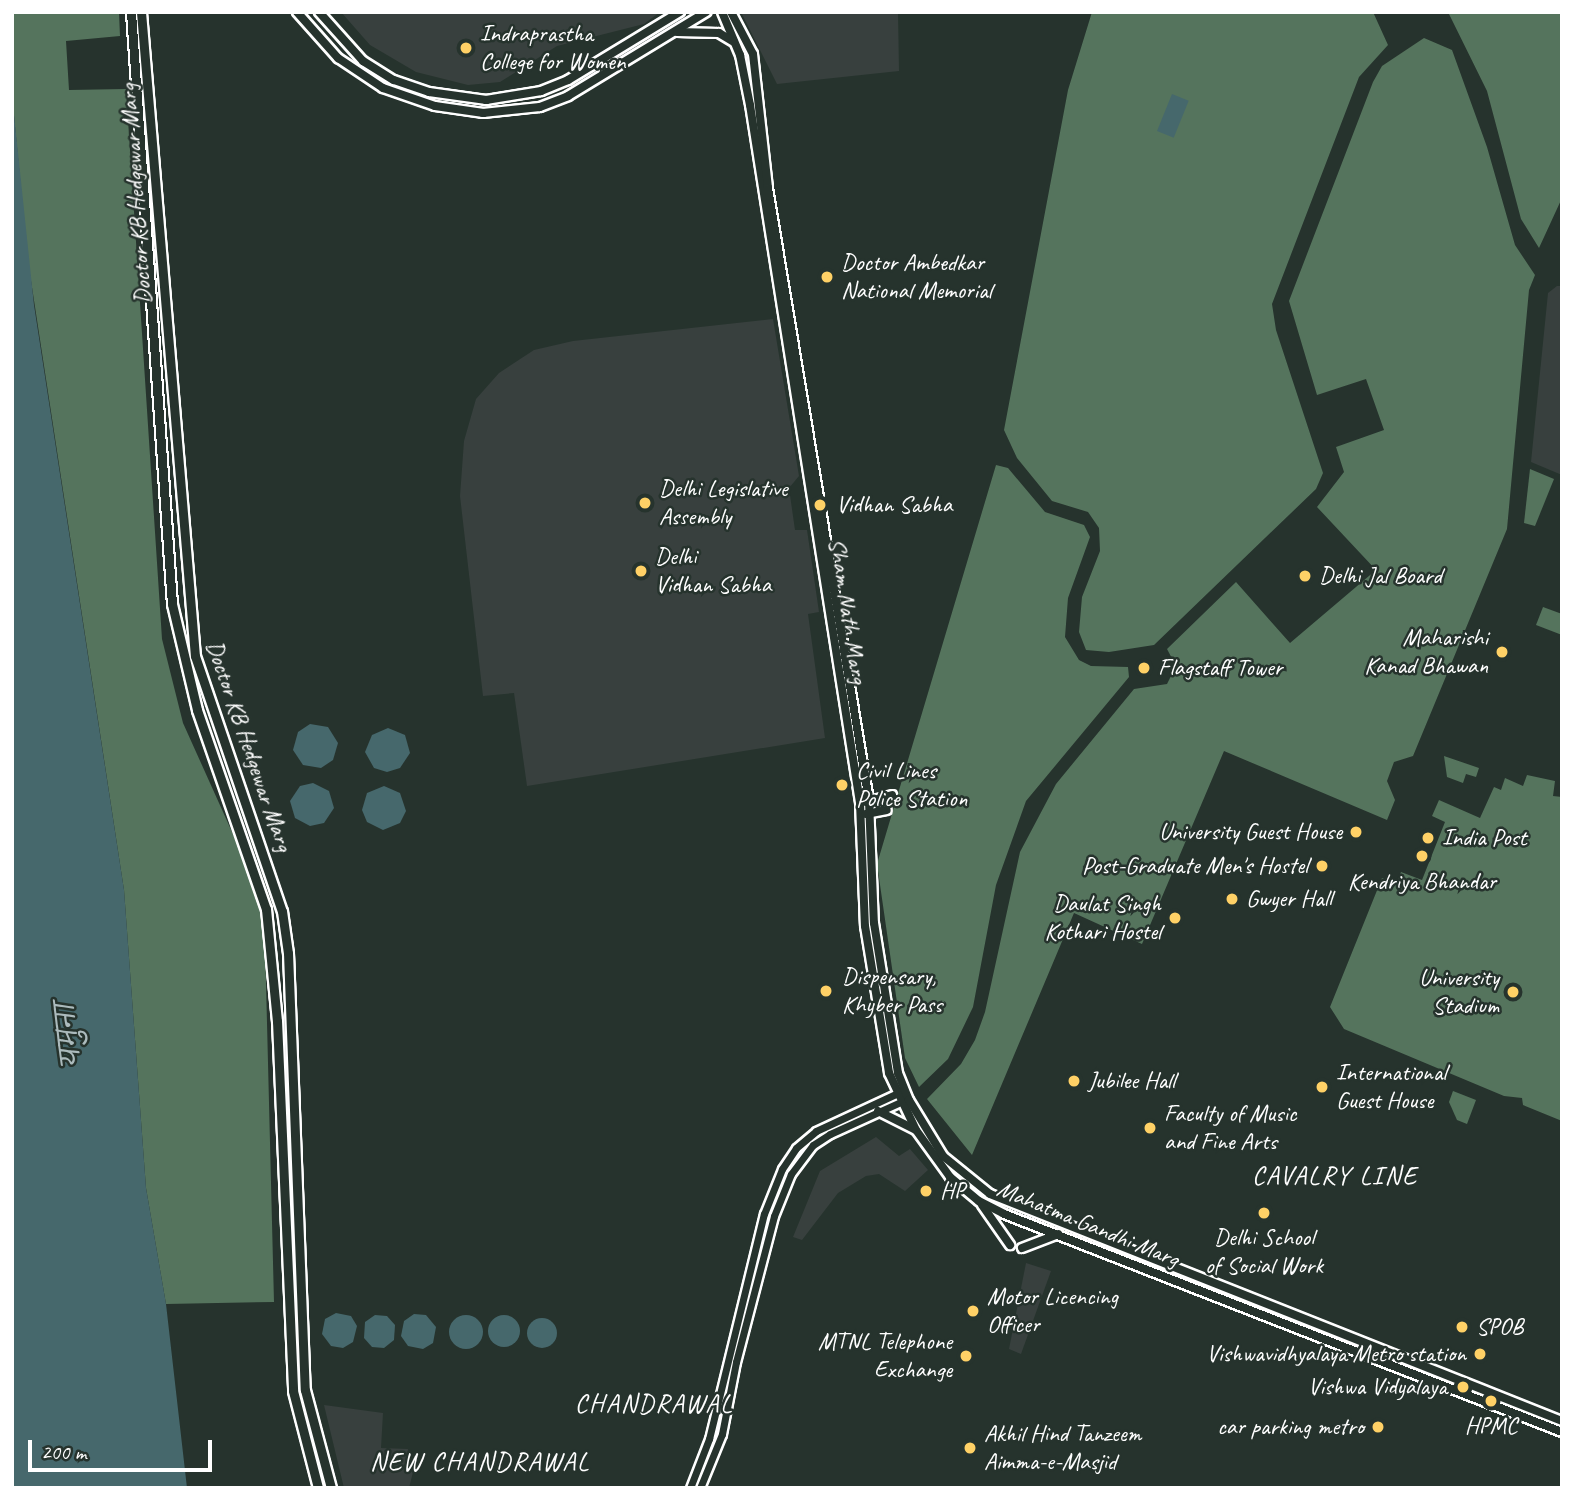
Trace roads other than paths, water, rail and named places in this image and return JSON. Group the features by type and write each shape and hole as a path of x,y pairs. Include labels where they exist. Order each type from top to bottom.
{"highway":[{"name":"Doctor KB Hedgewar Marg","path":"131,12 172,604 189,684 266,909 279,1046 293,1391 318,1488"},
{"name":"Doctor KB Hedgewar Marg","path":"141,12 195,656 281,908 288,953 305,1390 331,1488"},
{"path":"233,810 247,805"},
{"path":"279,1046 292,1047"}],"main road":[{"path":"297,12 338,58 383,88 435,106 483,113 540,107 568,96 706,12"},
{"path":"319,12 363,61 394,80 429,92 486,100 541,91 568,80 680,12"},
{"name":"Sham Nath Marg","path":"722,12 734,42 750,105 864,802"},
{"name":"Sham Nath Marg","path":"731,12 753,54 768,188 864,802 874,923 898,1073 909,1099"},
{"path":"674,32 719,33 734,42"},
{"path":"864,802 892,794"},
{"path":"865,815 887,810"},
{"name":"Sham Nath Marg","path":"865,815 866,939 888,1073 900,1103 916,1130"},
{"path":"690,1488 709,1439 764,1213 782,1170 796,1148 816,1131 905,1090"},
{"path":"700,1488 722,1434 736,1362 785,1187 813,1145 878,1111 909,1099"},
{"name":"Mahatma Gandhi Marg","path":"909,1099 943,1156 981,1189 1022,1209 1562,1421"},
{"path":"878,1111 916,1130"},
{"name":"Mahatma Gandhi Marg","path":"916,1130 950,1177 979,1201 1562,1432"},
{"path":"979,1201 1010,1245"},
{"path":"1022,1248 1060,1233"},
{"path":"1490,1404 1494,1393"}],"water":[{"path":"1172,94 1189,101 1174,138 1157,131"},
{"name":"यमुना","path":"12,95 34,305 124,890 146,1188 166,1304 187,1488 12,1488"},
{"path":"310,724 328,727 338,743 333,760 321,768 303,765 293,750 298,732"},
{"path":"388,728 405,735 410,753 400,768 387,772 374,768 365,752 372,735"},
{"path":"313,783 329,791 334,808 324,823 310,826 295,818 290,801 300,786"},
{"path":"384,786 400,793 406,811 400,823 383,830 367,822 362,810 367,793"},
{"path":"336,1313 351,1316 357,1326 353,1342 343,1348 331,1346 322,1334 325,1319"},
{"path":"414,1314 426,1315 436,1327 433,1343 423,1349 408,1346 401,1336 404,1321"},
{"path":"375,1315 387,1316 395,1325 394,1340 384,1348 372,1347 364,1338 365,1322"},
{"path":"466,1315 478,1320 483,1332 478,1344 466,1349 454,1344 449,1332 454,1320"},
{"path":"504,1315 515,1320 520,1331 515,1342 504,1347 493,1342 488,1331 493,1320"},
{"path":"542,1318 553,1322 557,1333 553,1344 542,1348 531,1344 527,1333 531,1322"}],"place":[{"name":"Indraprastha College for Women","path":"466,48"},
{"name":"Doctor Ambedkar National Memorial","path":"827,277"},
{"name":"Delhi Legislative Assembly","path":"645,503"},
{"name":"Vidhan Sabha","path":"820,505"},
{"name":"Delhi Vidhan Sabha","path":"641,571"},
{"name":"Delhi Jal Board","path":"1305,576"},
{"name":"Maharishi Kanad Bhawan","path":"1502,652"},
{"name":"Flagstaff Tower","path":"1144,668"},
{"name":"Civil Lines Police Station","path":"842,785"},
{"name":"University Guest House","path":"1356,832"},
{"name":"India Post","path":"1428,838"},
{"name":"Kendriya Bhandar","path":"1422,856"},
{"name":"Post-Graduate Men's Hostel","path":"1322,866"},
{"name":"Gwyer Hall","path":"1232,899"},
{"name":"Daulat Singh Kothari Hostel","path":"1175,918"},
{"name":"Dispensary, Khyber Pass","path":"826,991"},
{"name":"University Stadium","path":"1513,992"},
{"name":"Jubilee Hall","path":"1074,1081"},
{"name":"International Guest House","path":"1322,1087"},
{"name":"Faculty of Music and Fine Arts","path":"1150,1128"},
{"name":"HP","path":"926,1191"},
{"name":"Delhi School of Social Work","path":"1264,1213"},
{"name":"Motor Licencing Officer","path":"973,1311"},
{"name":"SPOB","path":"1462,1327"},
{"name":"Vishwavidhyalaya Metro station","path":"1480,1354"},
{"name":"MTNL Telephone Exchange","path":"966,1356"},
{"name":"Vishwa Vidyalaya","path":"1463,1387"},
{"name":"HPMC","path":"1491,1401"},
{"name":"car parking metro","path":"1378,1427"},
{"name":"Akhil Hind Tanzeem Aimma-e-Masjid","path":"970,1448"}],"district":[{"name":"CAVALRY LINE","path":"1335,1176"},
{"name":"CHANDRAWAL","path":"654,1404"},
{"name":"NEW CHANDRAWAL","path":"480,1462"}]}
